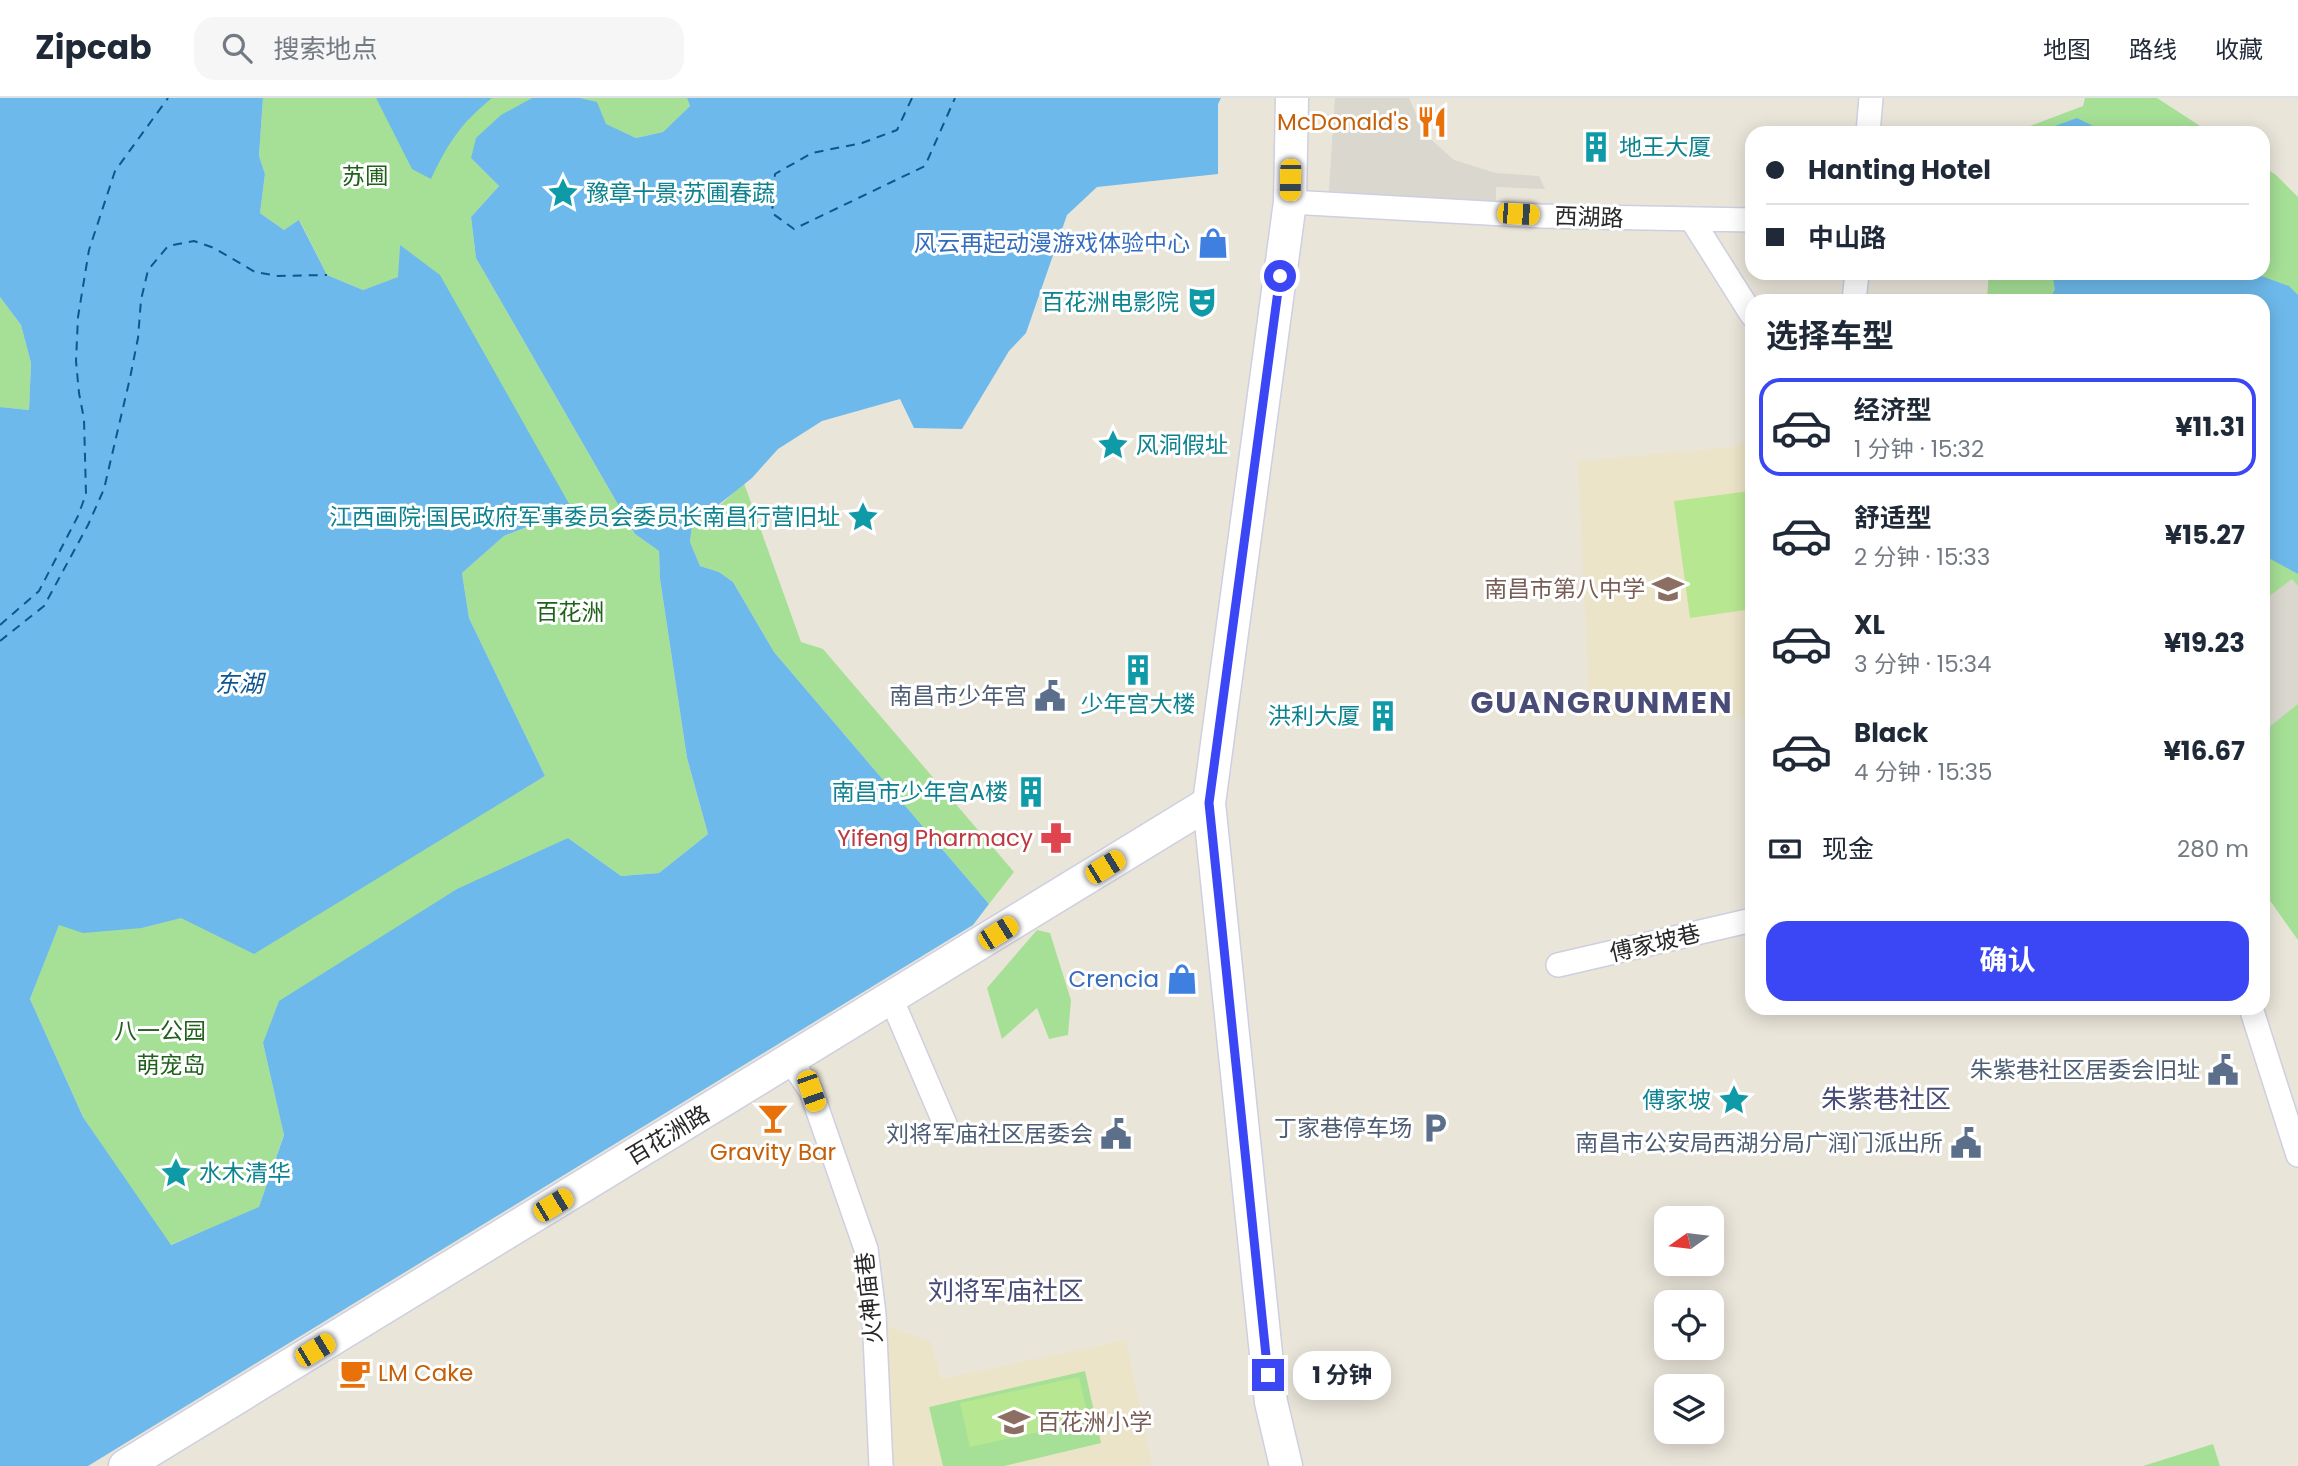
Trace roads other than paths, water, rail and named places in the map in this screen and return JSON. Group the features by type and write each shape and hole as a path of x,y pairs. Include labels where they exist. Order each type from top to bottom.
{"main road":[{"path":"1286,1466 1271,1402 1209,803 1290,202 1292,98"},
{"name":"百花洲路","path":"125,1466 1209,803"}],"street":[{"path":"1869,126 1871,98"},
{"name":"西湖路","path":"1290,202 1540,215 1697,228"},
{"path":"1539,230 1697,228 1745,221"},
{"path":"1697,228 1745,304"},
{"name":"傅家坡巷","path":"1558,965 1745,922"},
{"path":"891,998 945,1124"},
{"path":"2253,1015 2298,1155"},
{"name":"火神庙巷","path":"790,1060 811,1091 866,1249 874,1314 881,1466"}],"water":[{"name":"东湖","path":"0,98 263,98 259,156 265,174 260,213 284,230 299,220 327,275 363,290 398,277 400,245 440,275 572,509 504,536 462,573 469,618 545,776 254,954 181,918 142,928 83,933 59,925 30,999 83,1117 171,1245 259,1207 284,1135 263,1043 279,1001 457,889 568,838 621,876 659,873 708,834 687,758 660,579 659,551 635,534 476,258 471,217 499,186 471,158 476,138 501,115 532,98 580,98 597,102 606,124 636,138 663,132 690,106 687,98 1221,98 1218,104 1218,174 1097,187 1067,215 1026,333 1009,351 962,429 914,428 900,399 822,421 778,449 752,478 692,526 690,542 700,566 719,572 733,582 774,652 989,904 973,925 88,1466 0,1466 0,407 29,410 31,363 21,325 0,297"},
{"path":"376,98 492,98 456,134 431,179 412,169"},
{"path":"2077,118 2093,126 2055,126"},
{"path":"2270,279 2289,286 2298,295 2298,574 2270,559 2270,294 2052,294 2055,290 2053,280"}],"place":[{"name":"McDonald's","path":"1432,122"},
{"name":"地王大厦","path":"1596,147"},
{"name":"豫章十景·苏圃春蔬","path":"563,193"},
{"name":"风云再起动漫游戏体验中心","path":"1213,243"},
{"name":"百花洲电影院","path":"1202,302"},
{"name":"风洞假址","path":"1113,445"},
{"name":"江西画院·国民政府军事委员会委员长南昌行营旧址","path":"863,517"},
{"name":"南昌市第八中学","path":"1668,589"},
{"name":"少年宫大楼","path":"1138,670"},
{"name":"南昌市少年宫","path":"1050,696"},
{"name":"洪利大厦","path":"1383,716"},
{"name":"南昌市少年宫A楼","path":"1031,792"},
{"name":"Yifeng Pharmacy","path":"1056,838"},
{"name":"Crencia","path":"1182,979"},
{"name":"朱紫巷社区居委会旧址","path":"2223,1070"},
{"name":"傅家坡","path":"1734,1100"},
{"name":"Gravity Bar","path":"773,1118"},
{"name":"丁家巷停车场","path":"1435,1128"},
{"name":"刘将军庙社区居委会","path":"1116,1134"},
{"name":"南昌市公安局西湖分局广润门派出所","path":"1966,1143"},
{"name":"水木清华","path":"176,1173"},
{"name":"LM Cake","path":"355,1373"},
{"name":"百花洲小学","path":"1014,1422"}],"district":[{"name":"GUANGRUNMEN","path":"1602,702"},
{"name":"朱紫巷社区","path":"1886,1099"},
{"name":"刘将军庙社区","path":"1006,1291"}],"park label":[{"name":"苏圃","path":"365,176"},
{"name":"百花洲","path":"570,612"},
{"name":"八一公园","path":"160,1031"},
{"name":"萌宠岛","path":"171,1065"}]}
